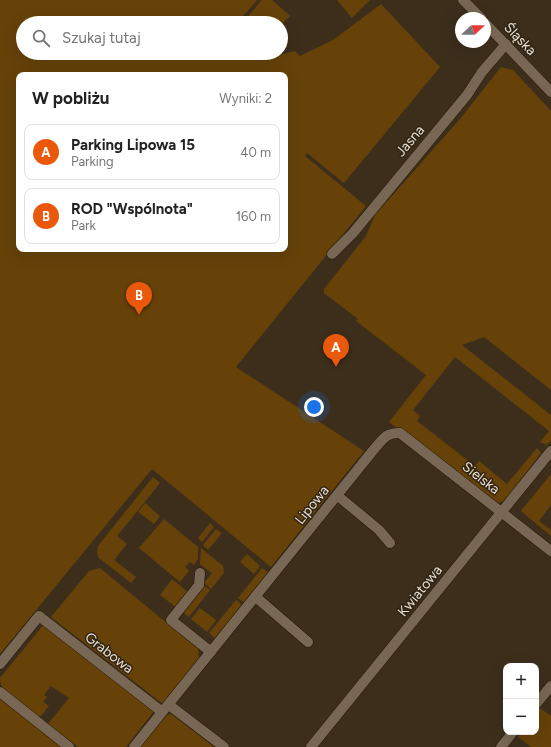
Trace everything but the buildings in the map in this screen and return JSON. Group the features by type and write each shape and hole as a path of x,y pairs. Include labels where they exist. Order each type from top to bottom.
{"street":[{"path":"463,0 475,12"},
{"name":"Śląska","path":"491,29 551,92"},
{"name":"Jasna","path":"332,254 353,233 467,95 482,72 506,44"},
{"name":"Lipowa","path":"134,747 386,436 392,432"},
{"name":"Sielska","path":"392,432 400,433 551,551"},
{"name":"Kwiatowa","path":"311,747 551,452"},
{"path":"338,496 379,530 390,543"},
{"path":"200,573 199,585 171,620 211,652"},
{"path":"256,597 308,642"},
{"name":"Grabowa","path":"0,664 39,616 165,708"},
{"path":"539,700 551,686"},
{"path":"0,692 69,747"},
{"path":"165,708 224,747"},
{"path":"501,747 511,735"}],"shaded area":[{"path":"0,0 257,0 243,16 16,16 16,60 288,60 288,52 295,51 300,56 333,40 381,4 440,67 344,183 307,153 305,156 366,206 236,367 364,451 271,567 152,469 0,654"},
{"path":"262,0 272,0 290,16 288,18 288,16 248,16"},
{"path":"337,0 370,0 352,18"},
{"path":"501,67 513,70 551,111 551,390 484,337 462,345 551,415 551,440 547,445 540,442 549,431 455,357 413,410 420,416 417,421 475,466 479,461 507,484 537,448 541,453 504,501 498,503 491,498 488,500 389,422 426,375 356,321 358,319 324,293 324,289 366,236 375,215 460,119"},
{"path":"551,474 551,505 539,521 551,530 551,536 521,511"},
{"path":"153,477 160,483 117,536 127,544 114,560 136,577 131,583 99,558 97,553 98,546"},
{"path":"145,503 160,516 154,524 138,512"},
{"path":"164,519 198,547 198,559 194,565 190,562 185,567 189,571 180,582 139,548"},
{"path":"210,523 214,527 202,542 198,538"},
{"path":"216,529 222,533 208,550 203,545"},
{"path":"201,548 223,566 224,573 211,589 204,583 212,573 200,564"},
{"path":"247,554 260,566 254,574 240,562"},
{"path":"100,568 198,649 199,658 163,704 51,617 89,571"},
{"path":"262,568 268,572 246,604 238,598"},
{"path":"172,579 189,593 177,608 160,595"},
{"path":"203,585 210,590 189,617 181,611"},
{"path":"236,600 244,607 216,639 209,633"},
{"path":"200,608 216,620 207,632 191,619"},
{"path":"44,624 154,711 126,747 78,747 48,724 69,698 51,686 44,695 47,697 43,702 49,706 41,716 35,716 24,709 4,690 0,678"},
{"path":"0,698 61,747 0,747"},
{"path":"540,708 551,716 551,747 531,747 518,737 520,735 539,735"},
{"path":"171,714 214,747 139,747 167,715"}],"place":[{"name":"ROD \"Wspólnota\"","path":"139,315"},
{"name":"Parking Lipowa 15","path":"336,367"}]}
